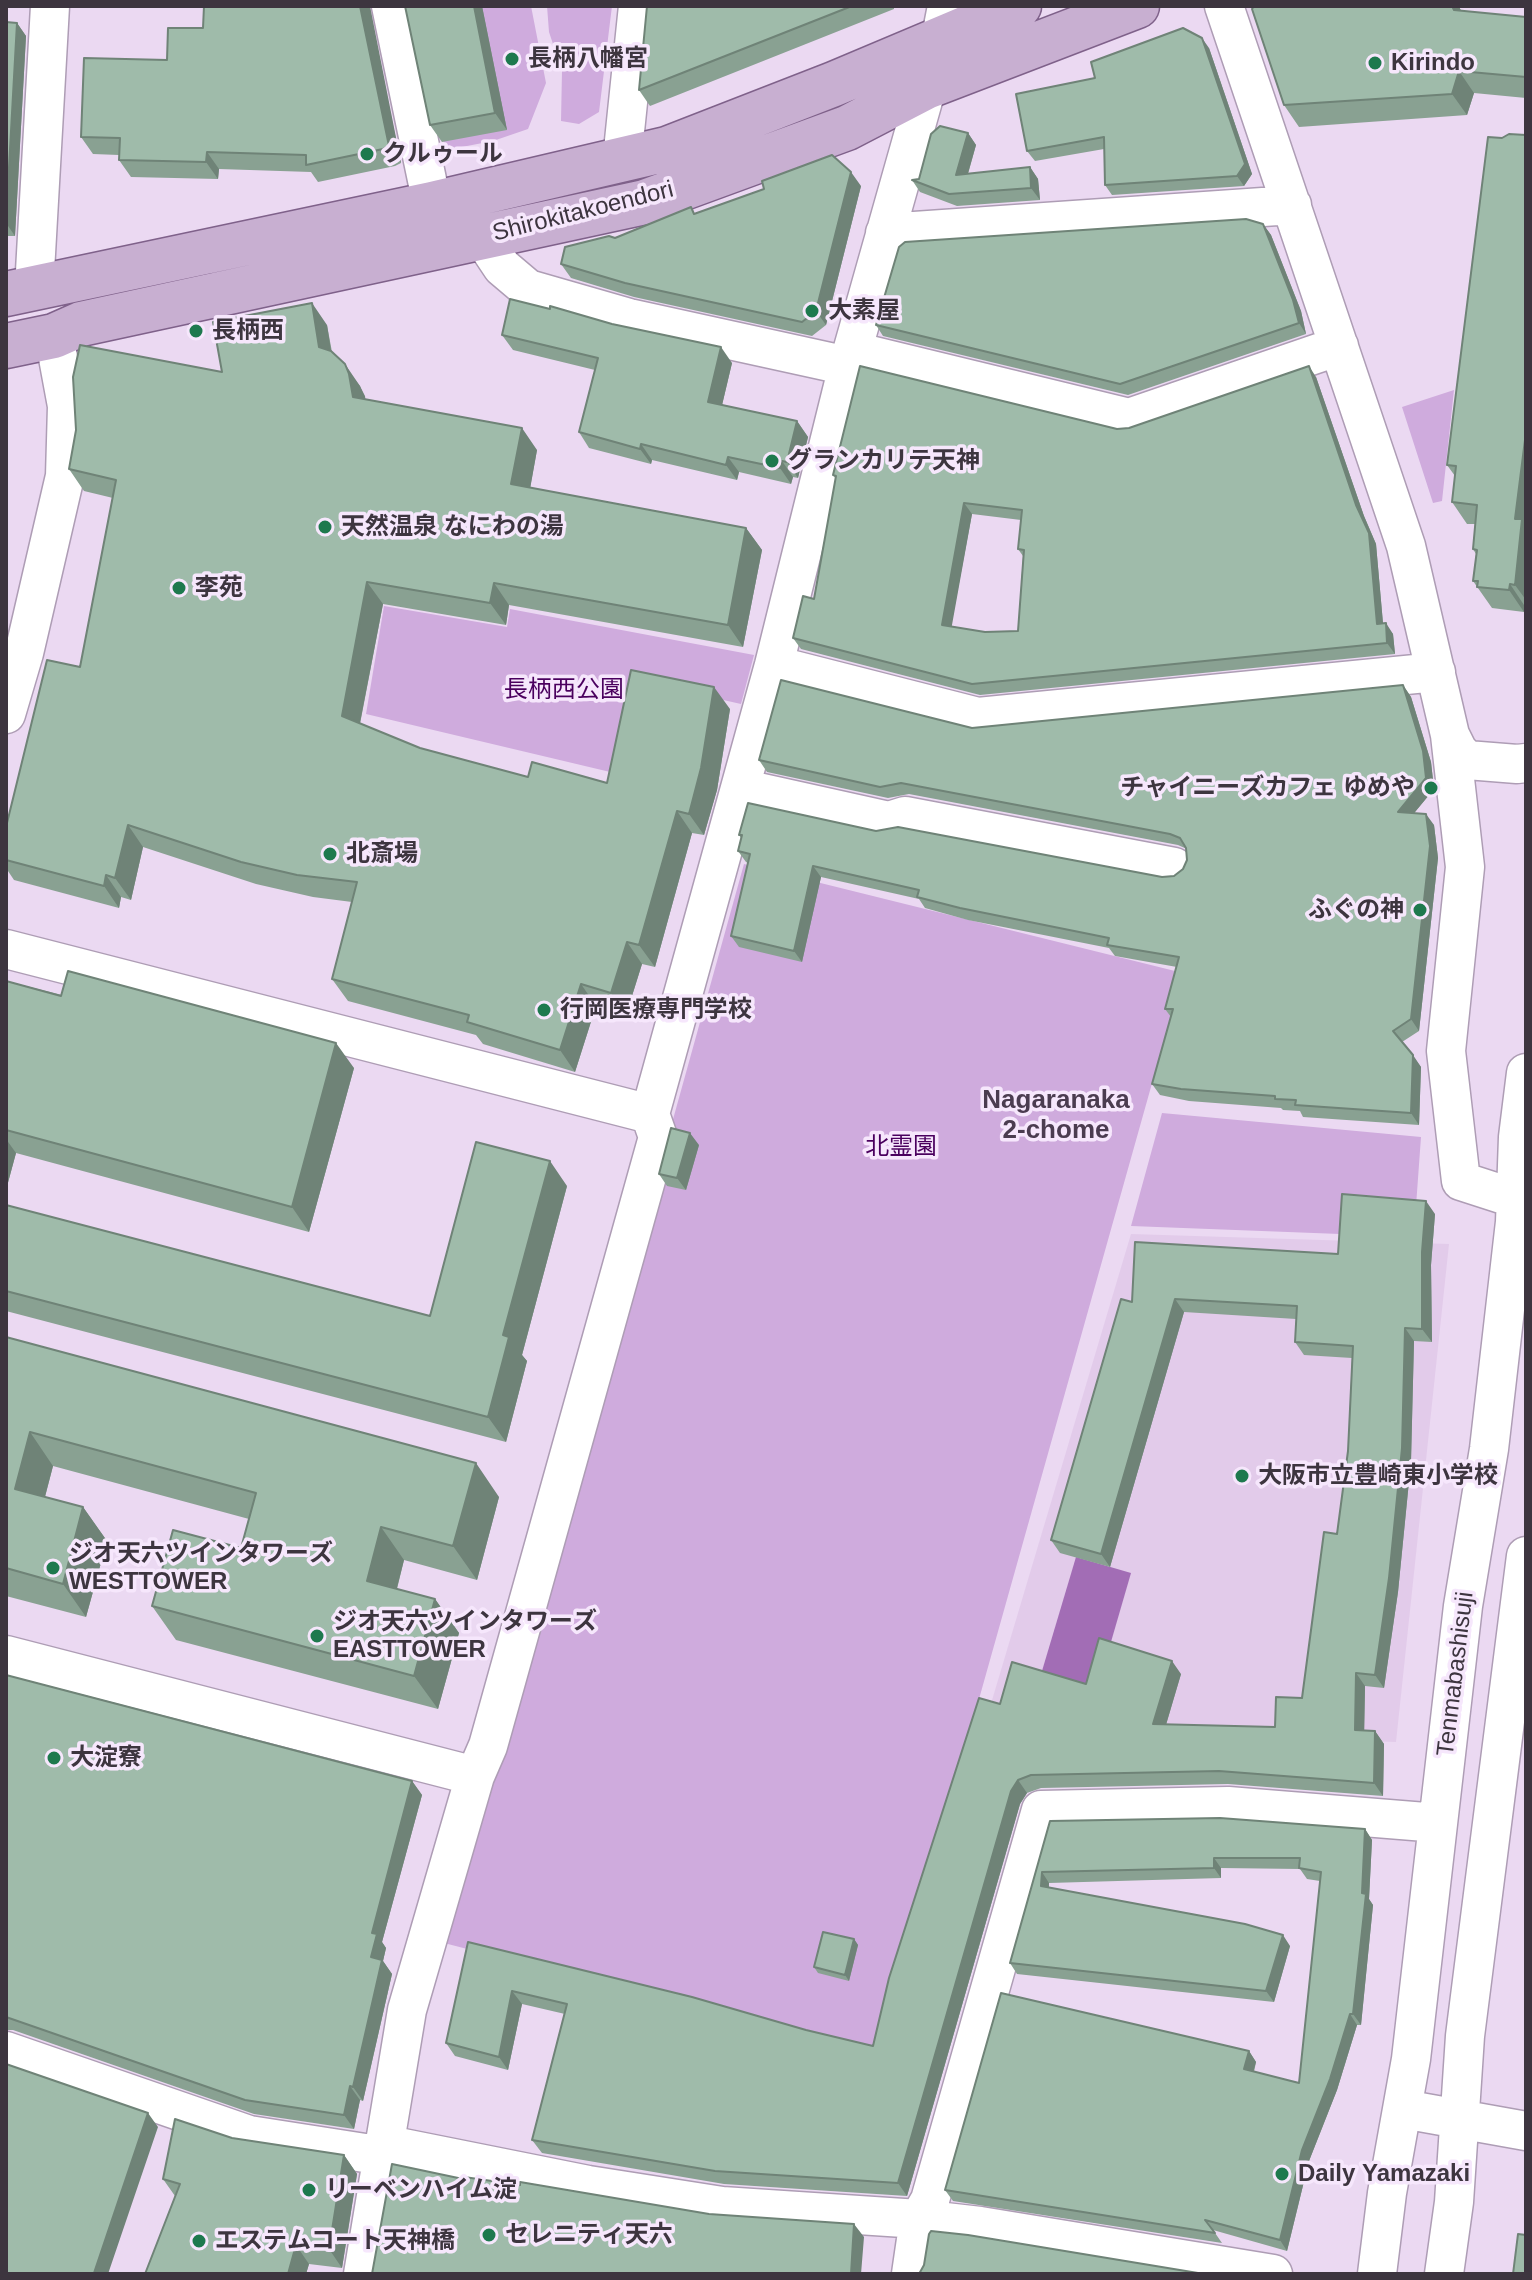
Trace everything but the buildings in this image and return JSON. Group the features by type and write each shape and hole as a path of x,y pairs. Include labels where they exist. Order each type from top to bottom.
{"main road":[{"name":"Shirokitakoendori","path":"20,292 432,204 681,144 834,84 944,21 1019,6"},
{"name":"Shirokitakoendori","path":"6,346 54,336 81,324 645,202 847,128 926,87 1137,6"}],"street":[{"path":"20,292 50,6"},
{"path":"391,6 432,204"},
{"path":"622,160 638,6"},
{"path":"1224,6 1406,546 1450,735 1465,867 1446,1051 1461,1181 1521,1200"},
{"path":"363,2274 407,2010 475,1776 488,1746 658,1137 650,1114 774,665 850,358 944,21"},
{"path":"885,233 1292,205"},
{"path":"482,237 502,267 528,289 629,318 850,358 1129,418 1339,346"},
{"path":"6,714 24,653 65,476 67,406 54,336"},
{"path":"774,665 978,717 1436,672"},
{"path":"1450,735 1467,760 1526,763"},
{"path":"740,788 889,821 905,816 1174,867"},
{"path":"6,949 650,1114"},
{"name":"Tenmabashisuji","path":"1377,2274 1387,2193 1403,2109 1463,1606 1489,1449 1521,1200 1518,1137 1526,1073"},
{"path":"1444,2274 1454,2202 1465,2036 1526,1556"},
{"path":"6,1655 475,1776"},
{"path":"911,2274 919,2219 930,2200 1041,1810 1228,1806 1438,1823"},
{"path":"6,2051 249,2135 383,2150 722,2206 980,2226 1273,2274"},
{"path":"1403,2109 1526,2131"}],"shaded area":[{"name":"大阪市立豊崎東小学校","path":"1131,1234 1449,1244 1396,1742 1110,1733 990,1707"},
{"path":"1076,1557 1131,1573 1095,1697 1039,1681"}],"green space":[{"path":"403,6 531,6 546,83 528,129 493,141 446,150"},
{"path":"547,6 612,6 599,112 579,124 561,121 562,71 549,32"},
{"path":"1454,390 1442,501 1433,503 1402,407"},
{"name":"長柄西公園","path":"384,606 507,627 510,609 754,655 741,704 648,683 627,776 366,714"},
{"name":"北霊園","path":"744,864 1183,973 879,2055 444,1943"},
{"path":"1162,1113 1421,1137 1416,1206 1340,1234 1131,1226"}],"place":[{"name":"長柄八幡宮","path":"512,59"},
{"name":"Kirindo","path":"1375,63"},
{"name":"クルゥール","path":"367,154"},
{"name":"大素屋","path":"812,311"},
{"name":"長柄西","path":"196,331"},
{"name":"グランカリテ天神","path":"772,461"},
{"name":"天然温泉 なにわの湯","path":"325,527"},
{"name":"李苑","path":"179,588"},
{"name":"チャイニーズカフェ ゆめや","path":"1431,788"},
{"name":"北斎場","path":"330,854"},
{"name":"ふぐの神","path":"1420,910"},
{"name":"行岡医療専門学校","path":"544,1010"},
{"name":"大阪市立豊崎東小学校","path":"1242,1476"},
{"name":"ジオ天六ツインタワーズ WESTTOWER","path":"53,1568"},
{"name":"ジオ天六ツインタワーズ EASTTOWER","path":"317,1636"},
{"name":"大淀寮","path":"54,1758"},
{"name":"Daily Yamazaki","path":"1282,2174"},
{"name":"リーベンハイム淀","path":"309,2190"},
{"name":"セレニティ天六","path":"489,2235"},
{"name":"エステムコート天神橋","path":"199,2241"}],"district":[{"name":"Nagaranaka 2-chome","path":"1056,1116"}]}
